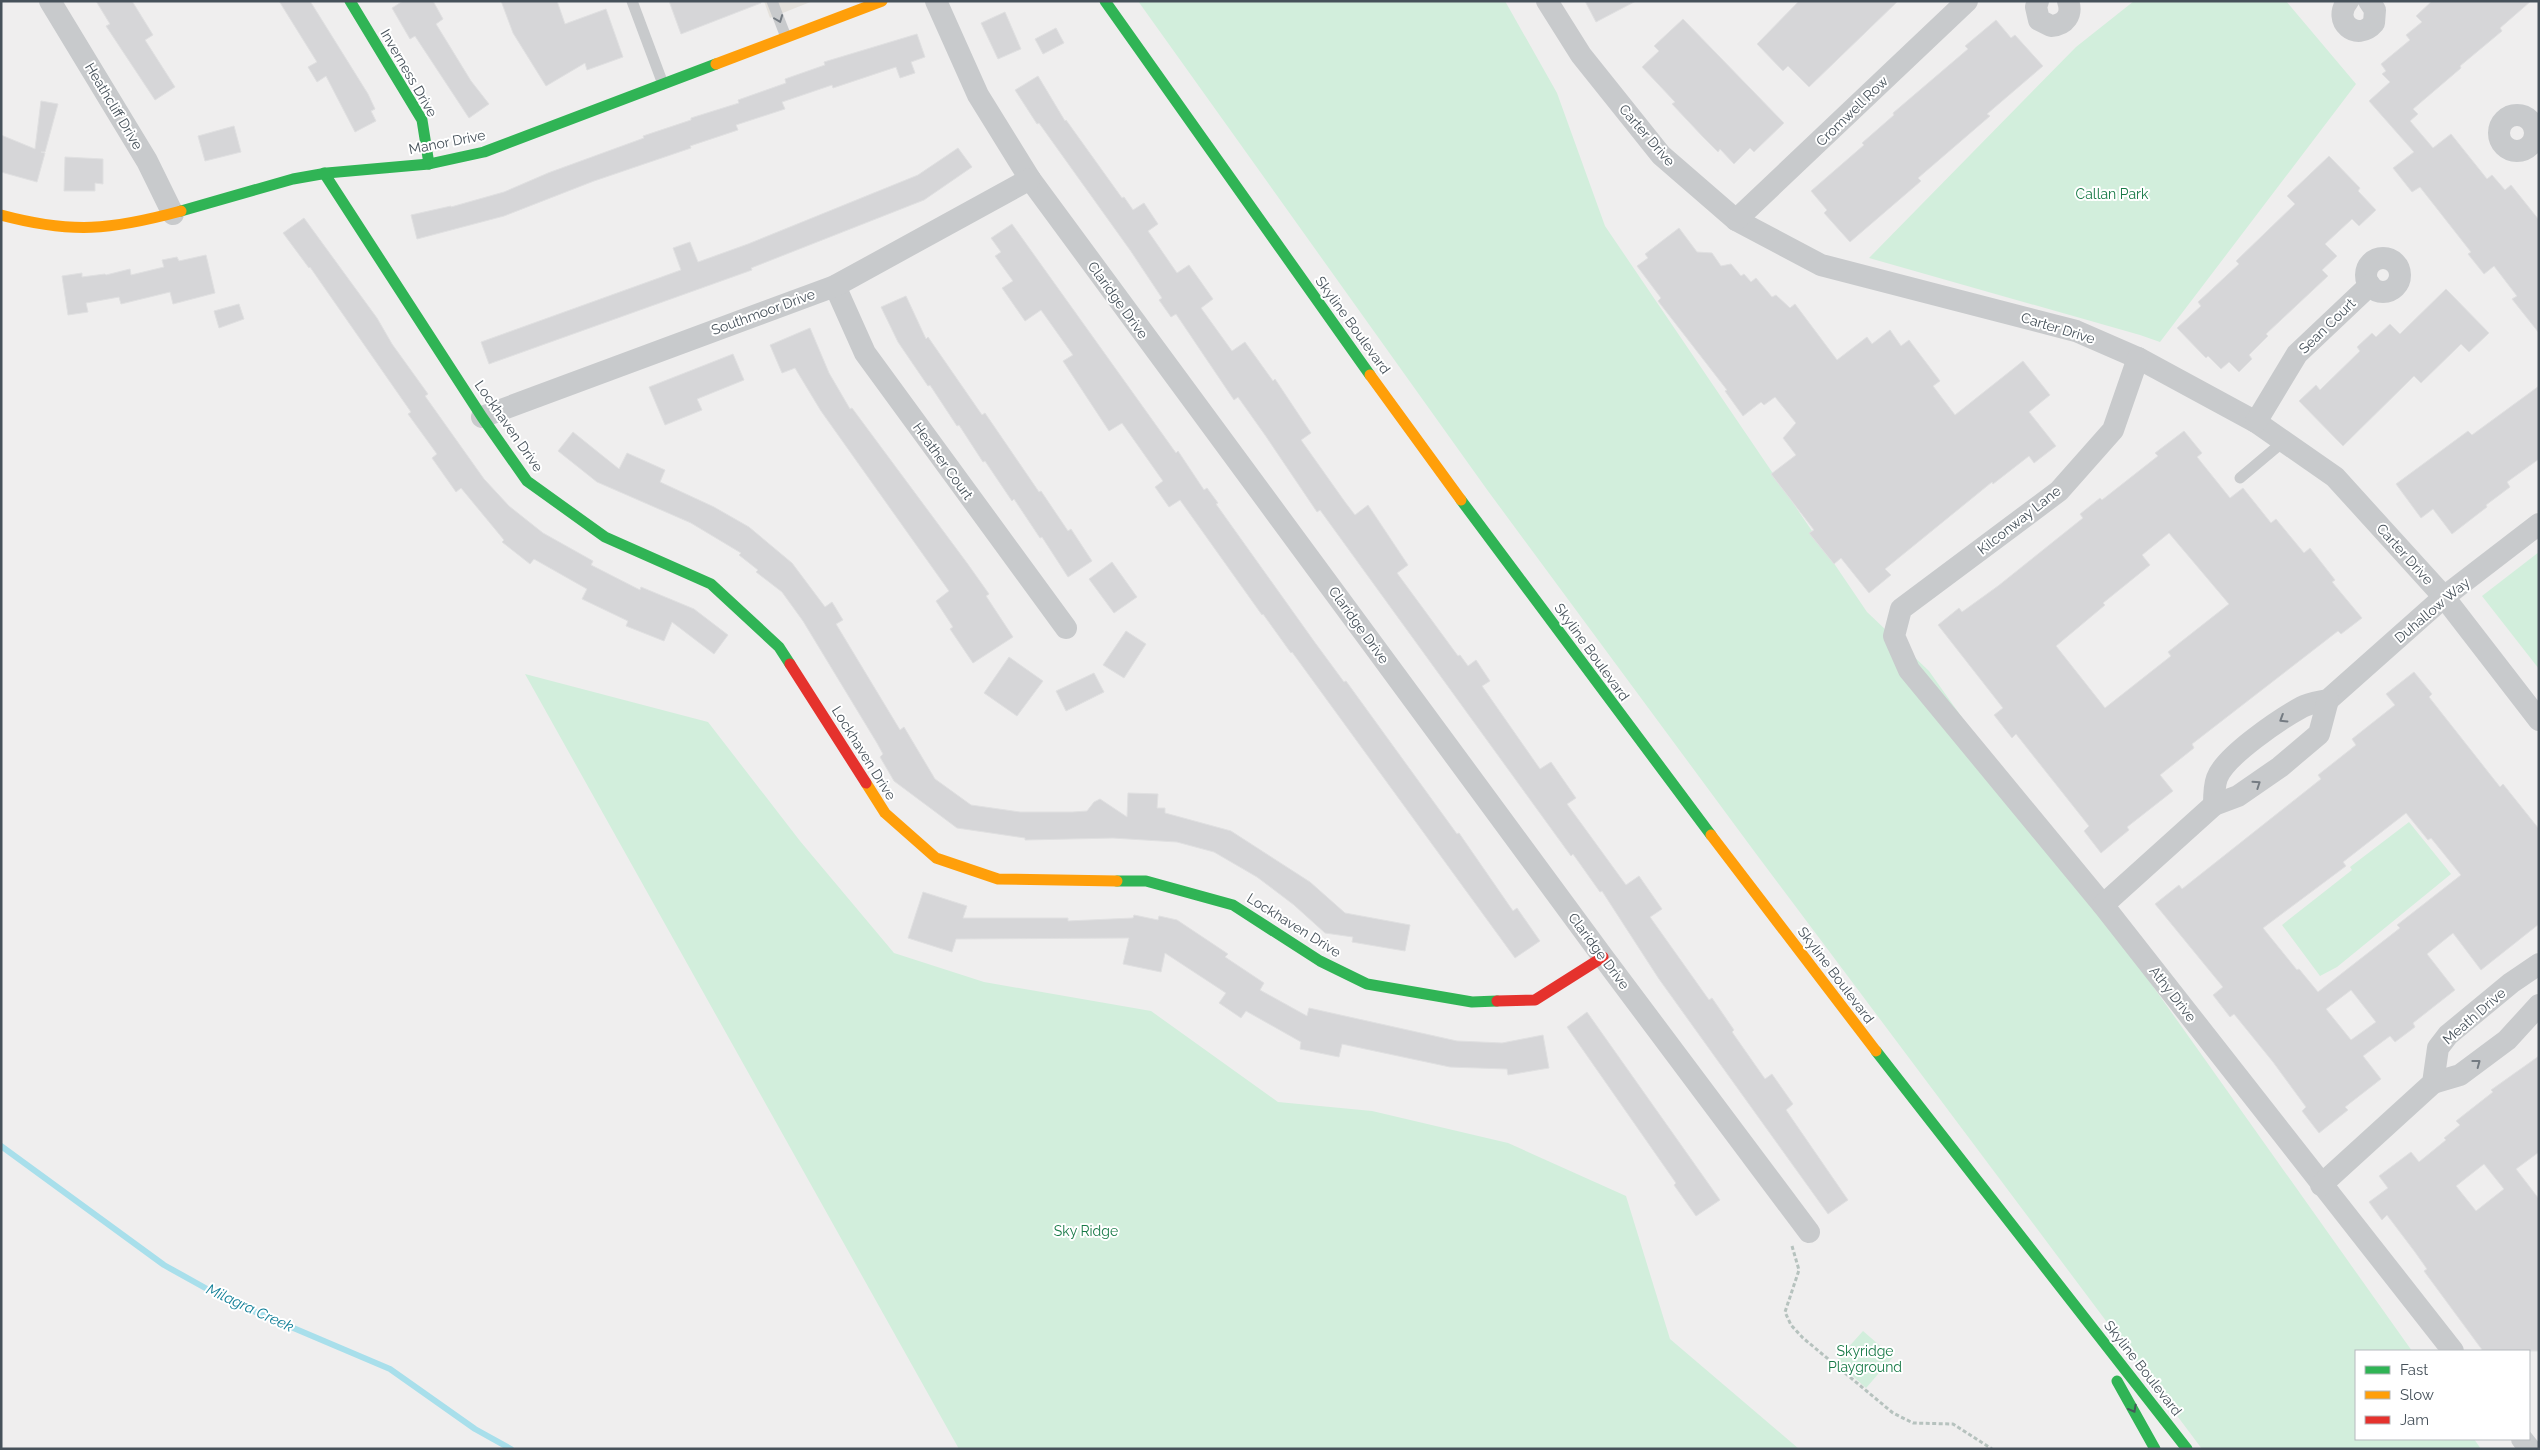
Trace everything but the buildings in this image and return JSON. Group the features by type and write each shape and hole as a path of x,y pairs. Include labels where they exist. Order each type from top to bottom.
{"street":[{"name":"Heathcliff Drive","path":"50,1 147,161 173,214"},
{"name":"Inverness Drive","path":"350,1 422,120 429,164"},
{"name":"Manor Drive","path":"1,216 34,225 59,229 95,230 131,226 291,180 324,173 429,164 484,152 882,1"},
{"name":"Claridge Drive","path":"936,1 978,95 1030,179 1603,957 1805,1226"},
{"name":"Skyline Boulevard","path":"1105,1 1230,183 1600,690 1848,1016 2187,1449"},
{"name":"Carter Drive","path":"1546,1 1581,55 1661,155 1736,220 1821,265 2076,331 2138,358 2256,422 2335,477 2444,598 2539,720"},
{"name":"Cromwell Row","path":"1736,220 1967,1"},
{"path":"2038,1 2036,7 2039,20 2051,26 2064,23 2068,18 2070,11 2068,1"},
{"path":"2348,1 2341,13 2342,19 2345,25 2356,32 2363,31 2374,23 2376,16 2372,2"},
{"name":"Lockhaven Drive","path":"324,173 482,417 527,481 605,537 711,584 779,647 885,813 936,858 998,879 1146,881 1233,904 1320,961 1367,984 1472,1002 1535,1000 1603,957"},
{"name":"Southmoor Drive","path":"482,417 834,286 1030,179"},
{"name":"Sean Court","path":"2256,422 2297,354 2370,285"},
{"name":"Heather Court","path":"834,286 865,354 1066,628"},
{"name":"Kilconway Lane","path":"1894,636 1901,609 2059,491 2113,430 2138,358"},
{"name":"Duhallow Way","path":"2214,805 2216,779 2224,766 2271,726 2303,706 2328,700 2444,598 2539,524"},
{"name":"Athy Drive","path":"1894,636 1909,670 2103,904 2321,1185 2452,1350"},
{"path":"2103,904 2214,805 2238,796 2280,767 2319,734 2328,700"},
{"name":"Meath Drive","path":"2433,1083 2438,1048 2448,1035 2511,983 2539,964"},
{"path":"2321,1185 2433,1083 2460,1076 2507,1040 2539,1005"},
{"name":"Skyline Boulevard","path":"2074,1306 2175,1449"},
{"path":"2074,1306 2155,1449"}],"lane":[{"path":"632,1 663,84"},
{"path":"772,1 786,38"},
{"path":"2240,478 2284,441"}],"path":[{"path":"1805,1226 1792,1234 1792,1251 1799,1270 1785,1312 1791,1325 1854,1382 1893,1413 1914,1422 1953,1424 1992,1449"}],"shaded area":[{"path":"764,1 813,1 770,18"}],"green space":[{"path":"1138,1 1505,1 1557,93 1605,226 1867,612 1929,671 2411,1350 2355,1350 2355,1440 2475,1440 2481,1449 2202,1449 1754,851 1488,491"},
{"name":"Callan Park","path":"2134,1 2286,1 2356,84 2160,342 1869,258 2076,47"},
{"path":"2539,552 2539,669 2482,596"},
{"name":"Sky Ridge","path":"525,674 708,722 800,841 894,953 984,982 1151,1011 1278,1102 1372,1111 1508,1143 1626,1196 1670,1339 1799,1449 959,1449"},
{"path":"2409,822 2451,874 2337,967 2320,976 2282,925 2352,870 2350,867"},
{"name":"Skyridge Playground","path":"1863,1331 1893,1357 1866,1388 1836,1361"}],"waterway":[{"name":"Milagra Creek","path":"1,1146 164,1265 225,1299 390,1369 475,1429 511,1449"}],"traffic: fast":[{"path":"350,1 422,120 429,164"},
{"path":"1105,1 1370,375"},
{"path":"181,211 293,179 327,173 429,164 484,152 716,64"},
{"path":"324,173 482,417 527,481 605,537 711,584 779,647 790,664"},
{"path":"1461,500 1711,835"},
{"path":"1117,881 1146,881 1233,905 1320,961 1367,984 1472,1002 1497,1001"},
{"path":"1876,1051 2187,1449"},
{"path":"2117,1381 2155,1449"}],"traffic: slow":[{"path":"716,64 882,1"},
{"path":"1,215 49,225 91,227 112,226 181,211"},
{"path":"1370,375 1461,500"},
{"path":"866,783 885,813 936,858 998,879 1117,881"},
{"path":"1711,835 1876,1051"}],"traffic: jam":[{"path":"790,664 866,783"},
{"path":"1497,1001 1535,1000 1603,957"}]}
